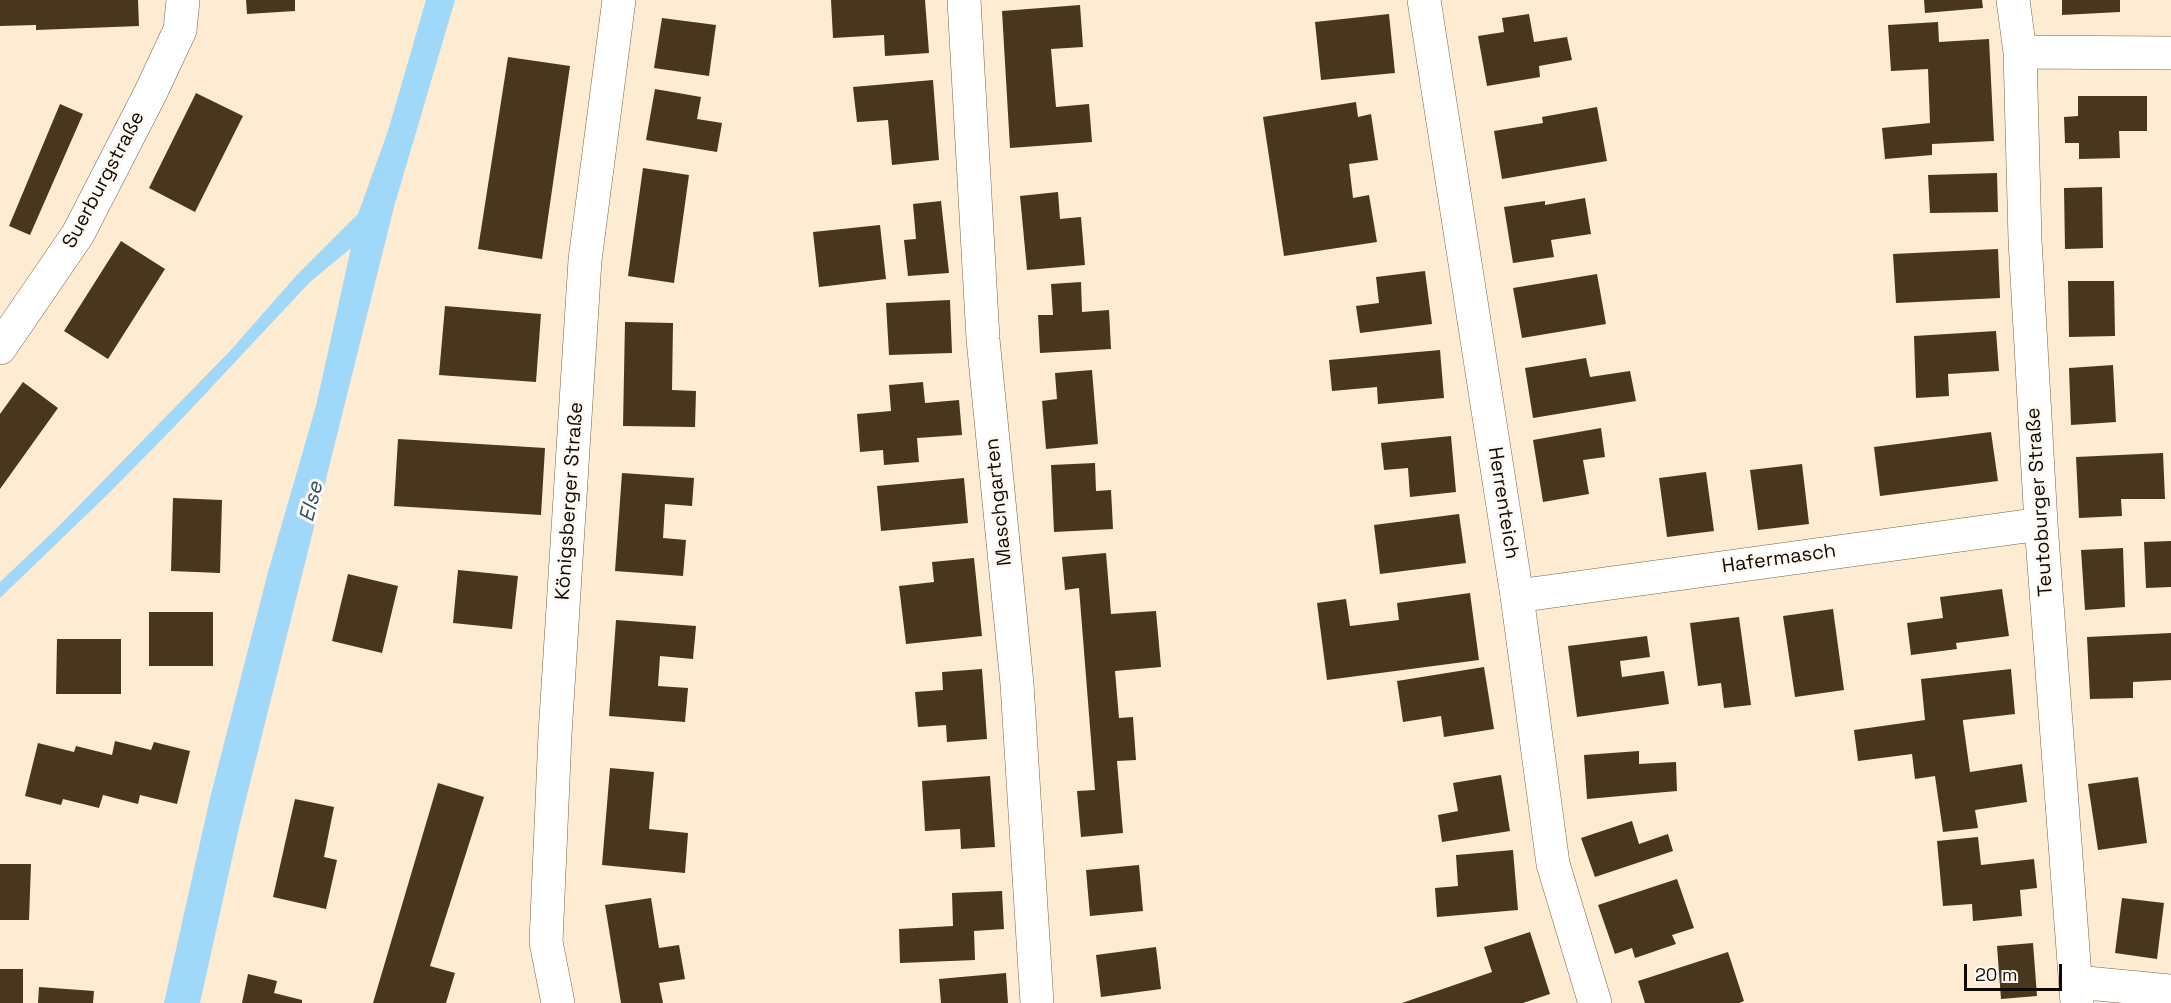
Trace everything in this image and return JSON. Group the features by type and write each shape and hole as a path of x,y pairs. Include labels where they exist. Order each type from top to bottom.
{"street":[{"name":"Suerburgstraße","path":"0,348 78,234 180,30 183,0"},
{"name":"Königsberger Straße","path":"558,1003 546,942 555,734 585,260 619,0"},
{"name":"Maschgarten","path":"964,0 983,339 1017,684 1037,1003"},
{"name":"Herrenteich","path":"1424,0 1517,596 1552,864 1595,1003"},
{"name":"Teutoburger Straße","path":"2013,0 2020,52 2025,240 2041,524 2076,992"},
{"path":"2020,52 2171,53"},
{"name":"Hafermasch","path":"1517,596 2041,524"},
{"path":"2076,992 2171,991"}],"water":[{"name":"Else","path":"426,0 455,0 394,207 240,823 200,1003 164,1003 210,798 268,572 316,406 351,248 310,282 177,424 0,598 0,582 57,528 230,351 296,276 358,214 388,131"}],"building":[{"path":"0,0 138,0 139,26 36,30 36,25 0,26"},
{"path":"246,0 295,0 295,11 247,14"},
{"path":"831,0 925,0 929,53 885,56 884,35 833,38"},
{"path":"1924,0 1982,0 1983,8 1925,13"},
{"path":"2062,0 2120,0 2120,12 2062,15"},
{"path":"1080,5 1083,47 1051,49 1056,107 1089,104 1092,142 1010,148 1002,11"},
{"path":"1389,14 1395,73 1321,80 1315,22"},
{"path":"1529,14 1534,42 1567,37 1572,60 1539,66 1540,77 1487,86 1478,36 1504,32 1502,18"},
{"path":"662,18 716,25 709,76 654,68"},
{"path":"1938,22 1939,42 1989,39 1994,141 1932,144 1932,155 1885,159 1882,128 1930,123 1928,69 1891,71 1888,25"},
{"path":"508,57 570,66 542,259 478,249"},
{"path":"933,80 939,160 892,165 888,120 857,122 853,87"},
{"path":"655,89 701,97 697,119 722,123 717,152 646,140"},
{"path":"196,93 243,116 195,212 149,188"},
{"path":"2078,96 2147,96 2147,131 2119,131 2120,158 2079,159 2079,143 2065,143 2064,117 2078,116"},
{"path":"1356,102 1358,117 1371,114 1378,160 1349,164 1353,198 1369,195 1377,242 1284,256 1263,117"},
{"path":"60,104 83,114 30,235 9,226"},
{"path":"1597,107 1607,161 1502,179 1494,131 1543,123 1542,117"},
{"path":"643,168 689,175 674,283 628,276"},
{"path":"1997,173 1998,212 1930,213 1928,175"},
{"path":"2102,187 2103,248 2065,249 2064,188"},
{"path":"1058,192 1060,219 1081,217 1085,265 1027,270 1020,196"},
{"path":"1585,198 1591,234 1551,240 1554,257 1513,263 1504,207 1545,201 1545,205"},
{"path":"941,201 949,273 908,276 904,240 916,239 913,204"},
{"path":"880,225 886,279 819,287 813,232"},
{"path":"121,241 165,269 108,359 64,331"},
{"path":"1998,249 2000,298 1896,303 1893,254"},
{"path":"1425,271 1432,324 1360,333 1356,306 1379,303 1376,277"},
{"path":"1597,274 1606,324 1522,338 1513,288"},
{"path":"2068,281 2114,281 2115,336 2069,337"},
{"path":"1081,282 1082,312 1109,310 1111,349 1040,353 1038,315 1053,315 1051,284"},
{"path":"950,300 952,353 889,355 886,303"},
{"path":"445,306 541,314 536,382 439,375"},
{"path":"625,322 673,323 672,390 696,391 695,427 623,426"},
{"path":"1996,331 1999,371 1948,374 1949,396 1916,398 1914,336"},
{"path":"1440,350 1444,398 1378,404 1377,387 1332,391 1329,360"},
{"path":"1586,358 1590,377 1630,371 1636,401 1533,418 1525,368"},
{"path":"2113,365 2116,422 2071,425 2069,368"},
{"path":"1092,370 1098,444 1046,449 1042,401 1057,399 1055,373"},
{"path":"23,382 58,408 0,489 0,414"},
{"path":"923,382 925,403 959,400 962,435 917,438 919,462 884,465 883,450 860,452 857,414 891,411 889,385"},
{"path":"1601,428 1605,457 1583,460 1589,494 1543,502 1533,440"},
{"path":"1991,432 1998,481 1880,496 1874,447"},
{"path":"1451,436 1456,492 1410,497 1408,468 1384,470 1381,443"},
{"path":"398,439 545,448 541,515 394,506"},
{"path":"2163,453 2165,499 2121,499 2122,516 2079,518 2076,457"},
{"path":"1095,463 1096,491 1111,490 1113,529 1054,532 1051,465"},
{"path":"1802,464 1809,524 1758,530 1750,470"},
{"path":"1706,472 1714,531 1667,537 1659,478"},
{"path":"622,473 694,478 692,506 665,504 663,538 686,540 683,576 615,571"},
{"path":"964,478 968,523 881,531 877,486"},
{"path":"173,498 222,500 220,573 171,571"},
{"path":"1459,514 1466,563 1380,574 1374,525"},
{"path":"2171,541 2171,587 2146,588 2144,542"},
{"path":"2123,548 2125,607 2085,610 2081,550"},
{"path":"1106,553 1111,614 1156,611 1161,667 1115,671 1119,718 1133,717 1136,760 1117,761 1123,833 1081,837 1077,791 1095,790 1079,588 1065,590 1062,557"},
{"path":"974,558 982,636 906,644 899,586 934,582 932,562"},
{"path":"458,570 518,576 512,629 453,623"},
{"path":"348,574 398,586 382,653 332,641"},
{"path":"2002,589 2009,636 1956,643 1957,649 1911,655 1907,623 1943,618 1940,597"},
{"path":"1470,593 1479,660 1327,680 1317,603 1346,599 1350,626 1399,620 1397,603"},
{"path":"1833,609 1844,690 1795,697 1783,616"},
{"path":"149,612 213,612 213,666 149,666"},
{"path":"1739,617 1751,705 1724,708 1721,683 1698,686 1690,623"},
{"path":"616,620 696,626 693,659 660,656 658,686 688,688 685,722 609,716"},
{"path":"2171,633 2171,680 2133,682 2133,698 2090,699 2087,637"},
{"path":"1647,636 1650,657 1620,661 1622,677 1664,671 1669,704 1577,717 1568,646"},
{"path":"57,639 121,639 121,694 56,694"},
{"path":"1484,667 1494,729 1444,737 1441,716 1403,722 1397,681"},
{"path":"982,669 987,739 947,742 946,725 918,727 915,692 943,690 942,672"},
{"path":"2011,669 2015,714 1963,720 1963,722 1970,772 2022,764 2027,802 1975,810 1978,828 1943,832 1935,776 1915,779 1912,754 1858,761 1854,730 1925,720 1921,679"},
{"path":"115,741 151,750 154,742 190,751 177,804 140,795 138,804 103,795 99,808 63,799 61,805 25,796 38,743 74,752 76,746 112,755"},
{"path":"1639,751 1639,764 1676,762 1677,791 1587,799 1584,755"},
{"path":"610,768 654,772 649,829 688,833 685,873 602,865"},
{"path":"1501,775 1510,831 1442,842 1438,815 1458,811 1453,783"},
{"path":"990,776 995,847 961,849 960,829 925,831 922,781"},
{"path":"2138,777 2147,843 2098,850 2088,784"},
{"path":"438,783 484,797 430,966 455,973 446,1003 373,1003"},
{"path":"295,799 334,807 324,857 337,860 326,909 273,897"},
{"path":"1632,821 1639,844 1668,834 1673,851 1595,877 1581,838"},
{"path":"1978,837 1981,865 2034,859 2037,888 2020,890 2022,916 1973,921 1972,904 1943,906 1937,841"},
{"path":"1513,850 1518,910 1437,917 1435,888 1458,886 1456,855"},
{"path":"0,864 31,864 29,920 0,920"},
{"path":"1139,865 1143,911 1090,916 1086,870"},
{"path":"1677,879 1694,928 1672,935 1676,944 1635,958 1632,948 1615,954 1598,905"},
{"path":"1002,891 1004,929 974,931 975,960 900,963 899,929 953,926 952,893"},
{"path":"651,898 659,948 679,945 685,979 659,983 663,1003 621,1003 605,905"},
{"path":"2122,898 2164,903 2157,959 2115,953"},
{"path":"1530,932 1550,994 1523,1003 1402,1003 1492,972 1484,947"},
{"path":"2033,943 2037,996 2001,999 1997,946"},
{"path":"1156,947 1161,989 1101,997 1096,955"},
{"path":"1728,952 1744,1001 1739,1003 1645,1003 1638,981"},
{"path":"0,969 23,969 23,1003 0,1003"},
{"path":"1006,973 1008,1003 941,1003 939,979"},
{"path":"248,974 277,981 274,993 302,1000 302,1003 242,1003"},
{"path":"39,987 94,991 93,1003 38,1003"}]}
